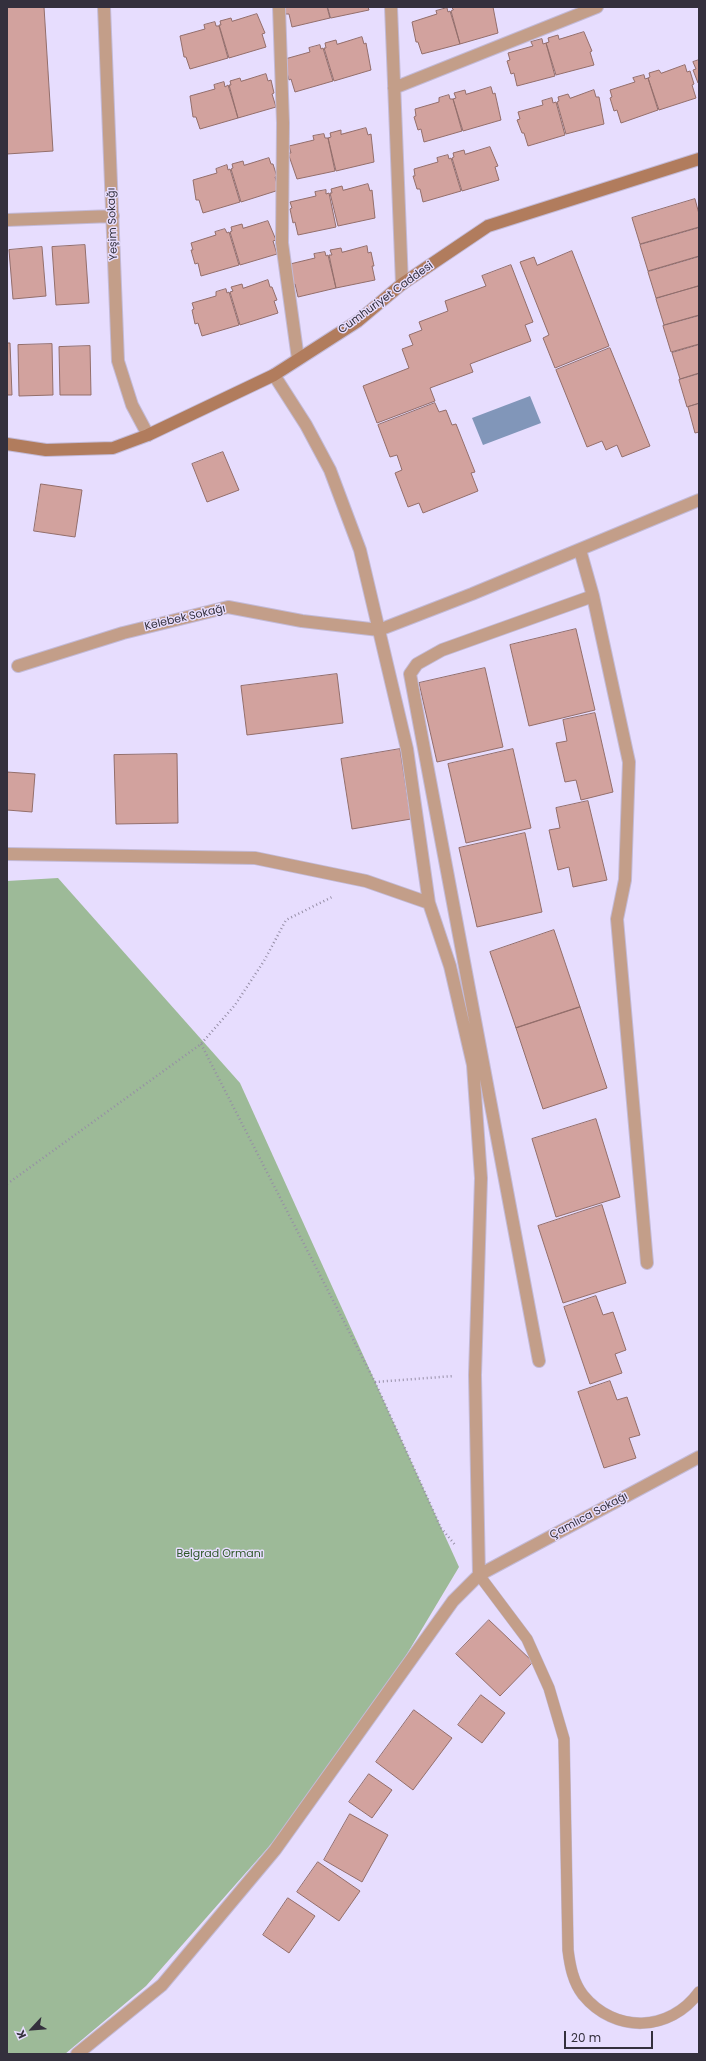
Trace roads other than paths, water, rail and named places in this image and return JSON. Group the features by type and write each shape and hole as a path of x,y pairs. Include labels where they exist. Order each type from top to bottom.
{"main road":[{"name":"Cumhuriyet Caddesi","path":"7,444 46,450 113,448 148,435 274,374 358,321 402,284 488,226 699,159"}],"street":[{"name":"Yeşim Sokağı","path":"104,7 118,361 132,405 148,435"},
{"path":"279,7 283,123 282,243 298,359"},
{"path":"391,7 402,284"},
{"path":"394,88 597,7"},
{"path":"7,220 113,216"},
{"path":"274,374 306,425 330,470 360,550 407,749 429,903 450,966 473,1065 481,1178 475,1375 479,1575"},
{"path":"379,630 580,550 699,500"},
{"path":"580,550 593,596 629,762 626,880 618,919 647,1263"},
{"path":"539,1361 410,674 417,664 442,650 593,596"},
{"name":"Kelebek Sokağı","path":"18,666 123,633 228,608 302,621 379,630"},
{"path":"7,854 255,858 366,881 429,903"},
{"name":"Çamlıca Sokağı","path":"77,2054 162,1985 275,1850 453,1601 479,1575 699,1457"}],"lane":[{"path":"479,1575 527,1639 549,1688 564,1739 568,1950 570,1966 575,1981 583,1995 595,2006 622,2021 637,2024 652,2023 674,2016 691,2003 699,1992"}],"water":[{"path":"530,396 541,423 483,445 472,418"}],"park label":[{"name":"Belgrad Ormanı","path":"220,1554"}]}
